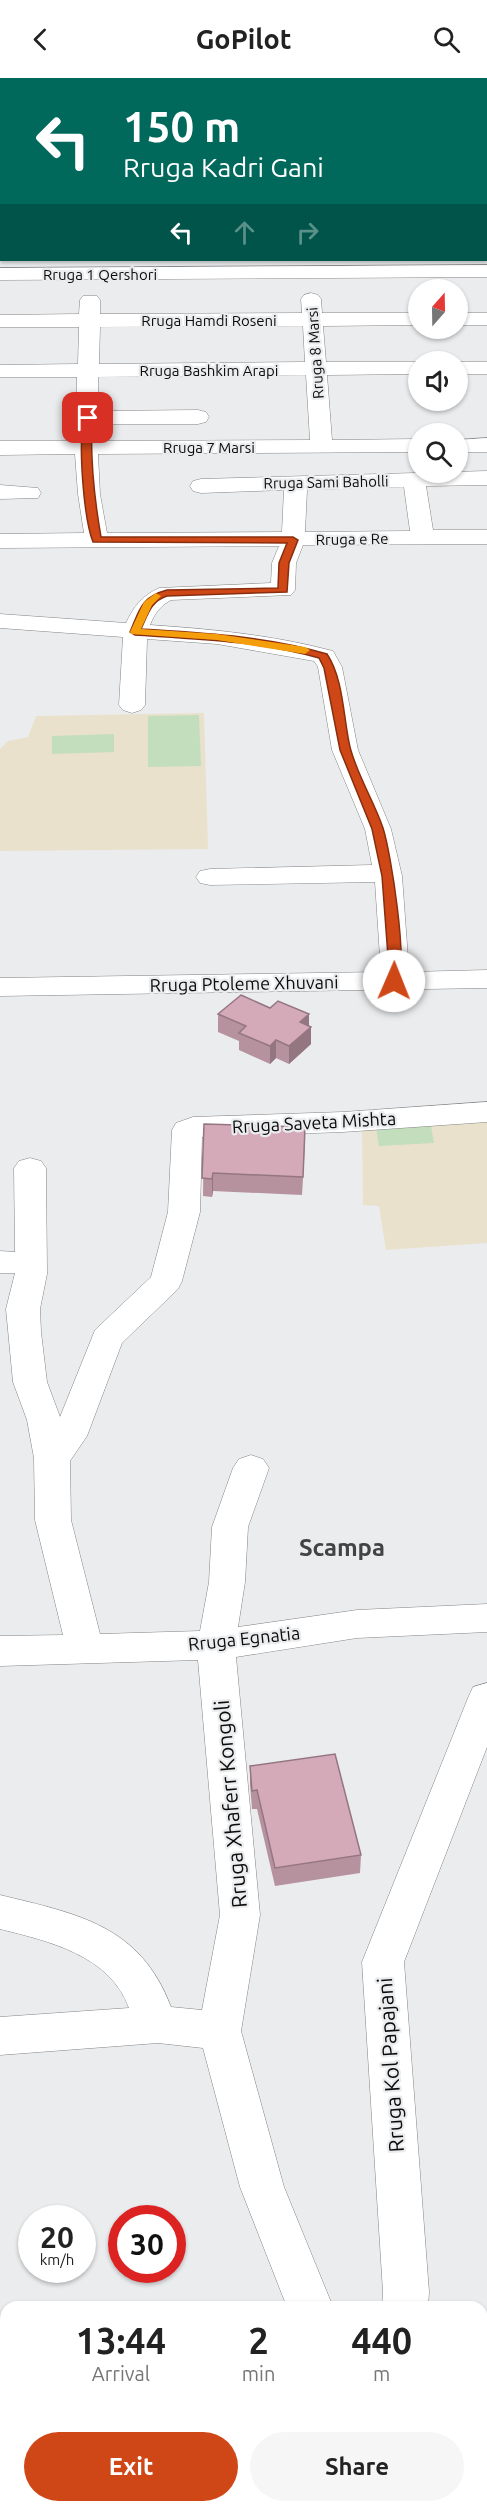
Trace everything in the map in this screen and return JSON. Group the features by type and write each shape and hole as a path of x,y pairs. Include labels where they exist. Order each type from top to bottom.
{"street":[{"name":"Rruga 1 Qershori","path":"0,274 92,267 307,265 487,271"},
{"name":"Rruga 8 Marsi","path":"307,265 314,320 322,447"},
{"path":"92,267 86,447 89,494 97,540"},
{"name":"Rruga Hamdi Roseni","path":"0,321 408,319"},
{"path":"468,319 487,319"},
{"name":"Rruga Bashkim Arapi","path":"0,371 408,368"},
{"path":"468,368 487,368"},
{"path":"88,418 198,417"},
{"path":"468,446 487,445"},
{"name":"Rruga 7 Marsi","path":"0,448 408,446"},
{"name":"Rruga Sami Baholli","path":"468,479 487,478"},
{"name":"Rruga Sami Baholli","path":"201,486 408,480"},
{"path":"132,705 135,632 147,604 156,596 167,593 283,590 284,563 293,540 296,482"},
{"path":"414,483 423,538"},
{"path":"0,492 30,493"},
{"name":"Rruga e Re","path":"0,541 487,537"},
{"path":"0,621 217,637 302,650 324,656 330,668 345,750 378,829 387,873 396,963 394,981"},
{"path":"210,877 387,873"},
{"name":"Rruga Ptoleme Xhuvani","path":"0,987 487,979"},
{"name":"Rruga Saveta Mishta","path":"52,1458 70,1436 107,1338 166,1281 184,1212 187,1130 193,1127 343,1122 487,1112"},
{"path":"30,1168 15,1263 31,1274 23,1310 30,1382 44,1420 52,1458 53,1520 85,1647"},
{"name":"Rruga Xhaferr Kongoli","path":"251,1468 230,1527 227,1582 216,1645 240,1915 220,2031 262,2187 308,2301"},
{"name":"Rruga Egnatia","path":"0,1651 216,1645 357,1624 487,1618"},
{"name":"Rruga Kol Papajani","path":"405,2301 406,2280 383,1962 486,1703"},
{"path":"0,1912 63,1928 99,1945 124,1965 143,1990 151,2014 158,2024"},
{"path":"0,2036 158,2024 220,2031"}],"shaded area":[{"path":"204,713 208,849 0,851 0,749 8,741 28,737 36,716"},
{"path":"487,1119 487,1243 386,1250 379,1206 363,1205 362,1128"}],"green space":[{"path":"199,715 201,766 148,767 148,716"},
{"path":"114,734 114,752 52,754 52,736"},
{"path":"431,1126 434,1143 379,1146 376,1128"}],"building":[{"path":"241,995 270,1008 278,1001 309,1014 300,1022 311,1027 289,1046 276,1040 270,1046 239,1033 246,1026 218,1014"},
{"path":"204,1124 305,1127 303,1177 213,1173 212,1179 202,1178"},
{"path":"335,1754 361,1855 275,1868 257,1790 252,1791 250,1766"}],"slow traffic":[{"path":"156,596 147,604 135,632 217,637 305,650"}],"district":[{"name":"Scampa","path":"342,1547"}],"route":[{"path":"88,418 86,447 89,494 97,540 293,540 284,563 283,590 167,593 156,596 147,604 135,632 217,637 302,650 324,656 330,668 345,750 378,829 388,876 396,963 394,981"}]}
